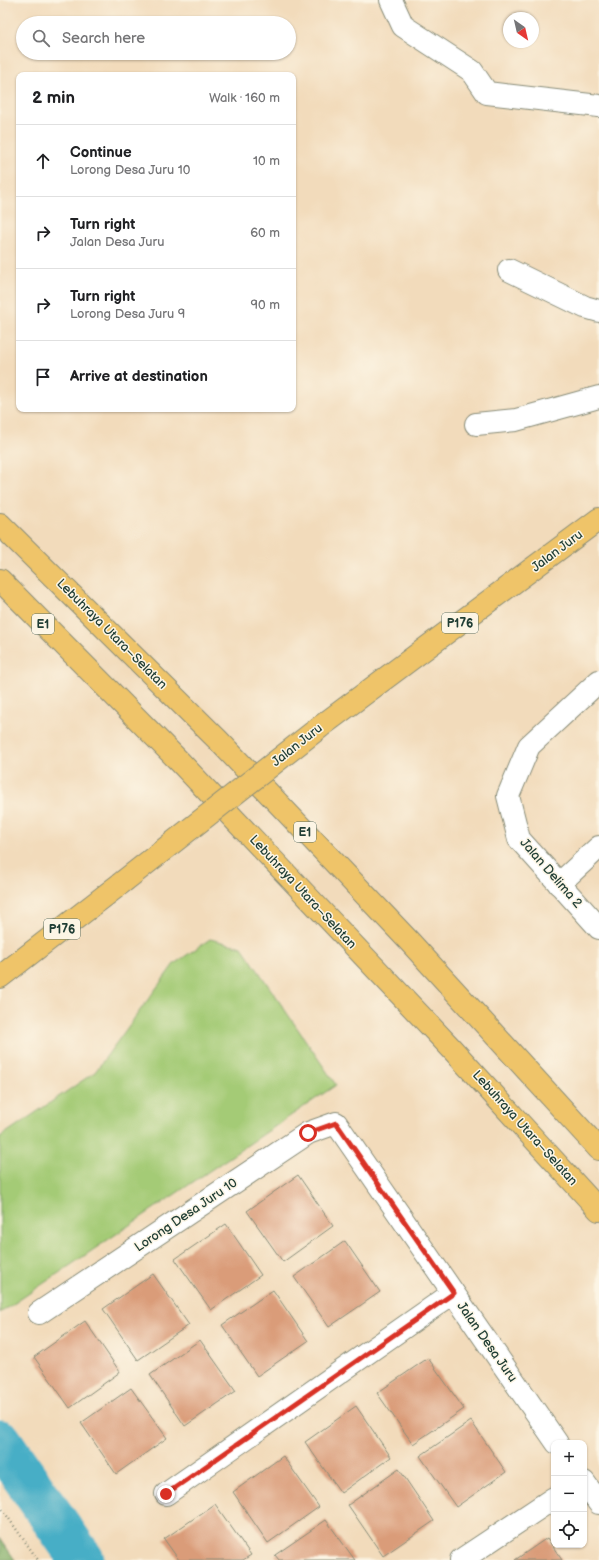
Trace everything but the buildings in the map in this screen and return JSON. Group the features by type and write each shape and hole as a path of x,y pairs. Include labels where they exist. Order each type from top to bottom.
{"main road":[{"name":"Jalan Juru","path":"0,977 320,727 599,519"},
{"name":"Lebuhraya Utara–Selatan","path":"0,524 218,740 410,941 599,1149"},
{"name":"Lebuhraya Utara–Selatan","path":"0,580 186,767 451,1048 599,1210"}],"street":[{"path":"391,0 403,26 472,71 488,93 599,106"},
{"path":"509,270 585,307 599,311"},
{"path":"476,424 516,420 599,397"},
{"name":"Jalan Delima 2","path":"599,681 529,746 508,796 519,839 599,928"},
{"path":"559,884 599,846"},
{"name":"Jalan Desa Juru","path":"336,1123 555,1440"},
{"name":"Lorong Desa Juru 10","path":"39,1313 308,1133 336,1123"},
{"path":"166,1494 454,1293"},
{"path":"587,1486 599,1503"},
{"path":"461,1560 551,1500"}],"path":[{"path":"0,1506 38,1560"}],"green space":[{"path":"210,939 242,947 336,1085 0,1313 0,1137 95,1072 174,964"},
{"path":"0,1538 15,1560 0,1560"}],"waterway":[{"path":"0,1442 82,1560"}],"route":[{"path":"166,1494 454,1293 336,1123 308,1133"}]}
